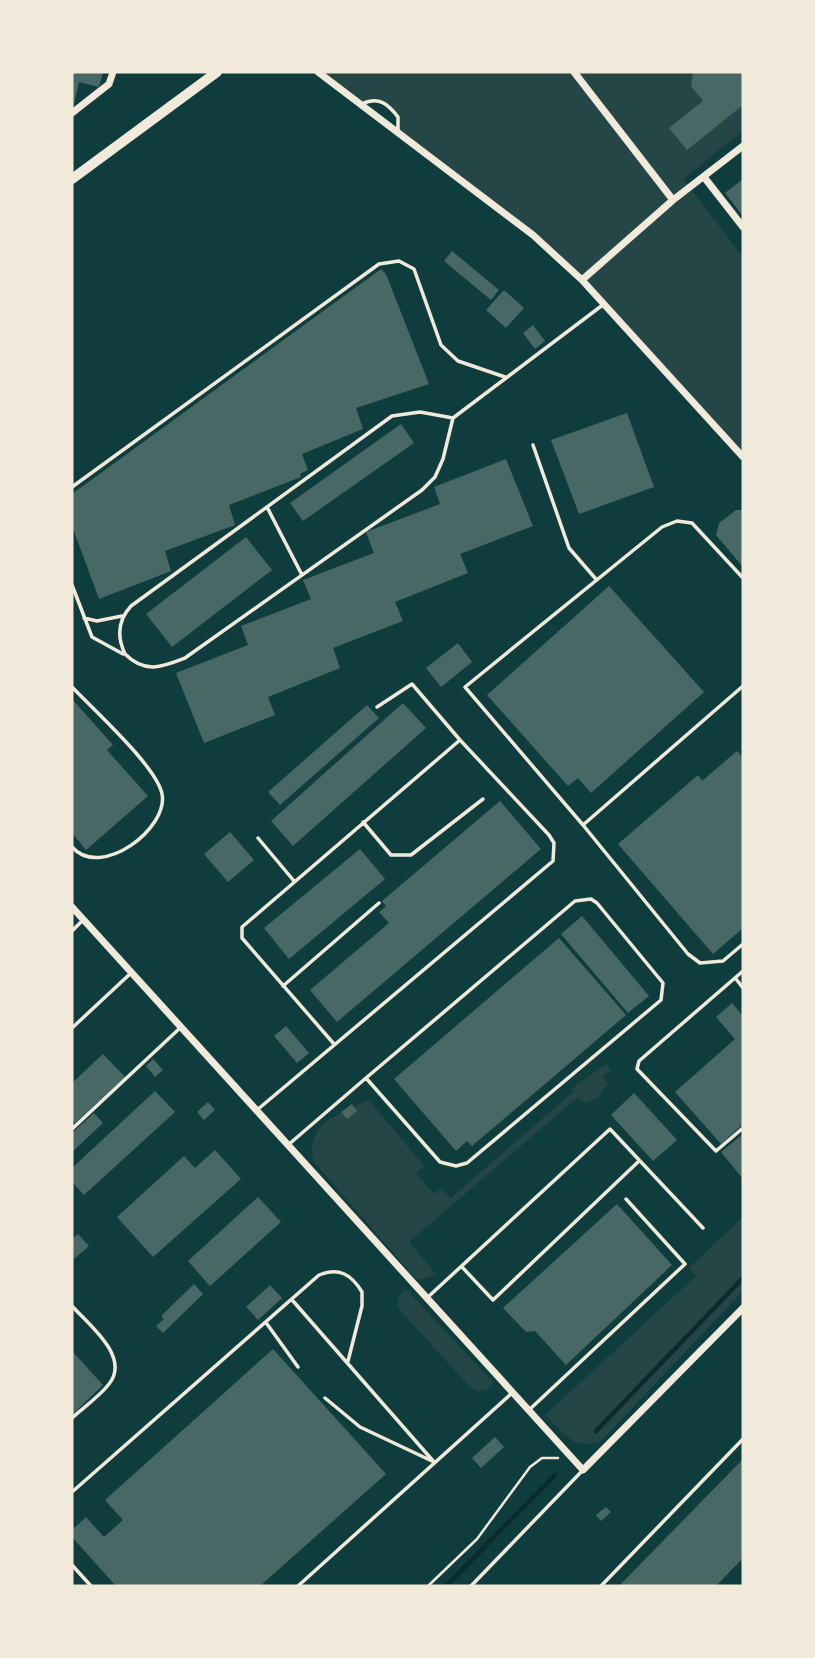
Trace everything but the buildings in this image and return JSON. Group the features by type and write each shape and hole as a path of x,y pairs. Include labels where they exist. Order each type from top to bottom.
{"main road":[{"path":"72,179 217,72"}],"street":[{"path":"72,113 109,85 113,72"},
{"path":"318,72 533,235 582,280 743,457"},
{"path":"574,72 673,200"},
{"path":"582,280 673,200 743,146"},
{"path":"704,177 743,227"},
{"path":"72,907 583,1470 743,1308"}],"lane":[{"path":"360,104 370,100 388,105 400,123 398,133"},
{"path":"72,487 379,264 391,260 414,269 441,345 449,354 505,377"},
{"path":"72,584 92,638 149,668 162,667 186,658 398,509 435,477 443,459 453,418 604,304"},
{"path":"85,618 97,621 122,616 131,606 392,416 420,412 453,418"},
{"path":"533,445 569,548 595,578"},
{"path":"267,507 302,575"},
{"path":"743,578 698,528 692,523 677,521 662,527 595,578 465,687 583,825 688,954 700,964 723,961 743,944"},
{"path":"122,616 120,644 125,654"},
{"path":"256,1111 553,862 554,843 549,835 412,684 377,707"},
{"path":"583,825 743,686"},
{"path":"72,687 149,769 162,791 163,801 158,820 118,855 97,859 72,847"},
{"path":"334,1044 241,933 244,922 460,740"},
{"path":"363,822 391,855 411,855 483,799"},
{"path":"258,838 293,881"},
{"path":"288,1146 366,1078 575,901 591,899 597,903 663,983 664,994 661,1000 467,1163 456,1166 440,1162 366,1078"},
{"path":"283,986 379,903"},
{"path":"72,930 83,920"},
{"path":"743,971 639,1061 638,1069 716,1151 743,1128"},
{"path":"72,1028 131,973"},
{"path":"735,979 743,988"},
{"path":"72,1129 180,1028"},
{"path":"427,1299 610,1129 703,1228"},
{"path":"462,1267 493,1300 639,1161"},
{"path":"529,1410 685,1264 626,1199"},
{"path":"72,1492 326,1272 337,1270 353,1279 363,1297 348,1361"},
{"path":"293,1301 434,1462"},
{"path":"72,1306 107,1346 115,1364 110,1383 72,1418"},
{"path":"267,1324 298,1367"},
{"path":"298,1586 512,1392"},
{"path":"325,1398 360,1427 434,1462"},
{"path":"601,1586 743,1439"},
{"path":"471,1586 583,1470"},
{"path":"72,1565 91,1586"}],"path":[{"path":"428,1586 477,1539 535,1461 572,1458"}],"shaded area":[{"path":"318,72 743,72 743,131 683,179 743,257 743,457 582,280 533,235 398,133 398,117 380,101 361,105"},
{"path":"606,1064 611,1070 603,1076 608,1083 599,1097 585,1103 578,1097 409,1242 437,1275 417,1280 313,1161 312,1148 320,1128 336,1115 369,1100 424,1166 416,1173 434,1194 441,1188 451,1198 573,1092 571,1089"},
{"path":"743,1217 743,1291 601,1441 582,1444 564,1434 545,1415 696,1276 689,1268"},
{"path":"405,1288 494,1383 486,1390 478,1391 470,1387 398,1308 398,1299"}],"waterway":[{"path":"596,1431 743,1278"},
{"path":"446,1586 555,1475"}]}
